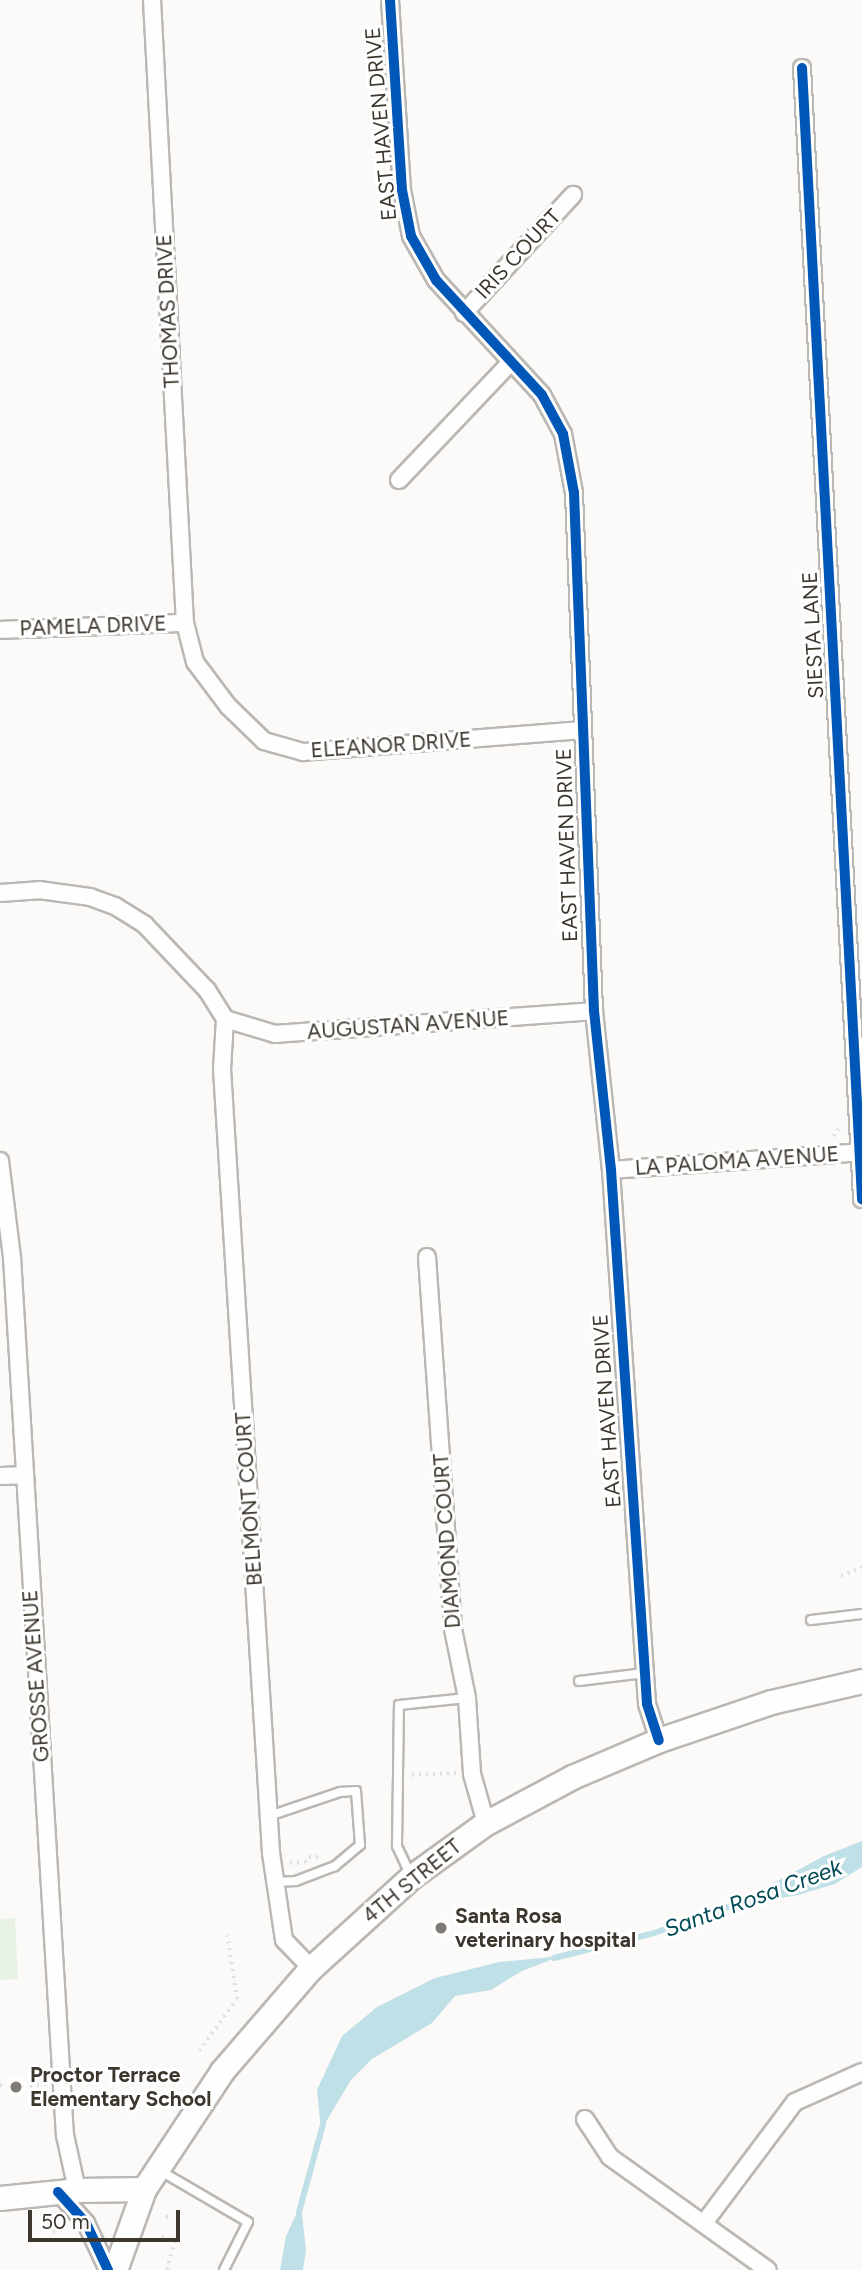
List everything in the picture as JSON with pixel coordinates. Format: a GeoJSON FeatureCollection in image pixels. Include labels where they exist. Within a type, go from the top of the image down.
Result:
{"type":"FeatureCollection","features":[{"type":"Feature","properties":{"kind":"main road","name":"4TH STREET"},"geometry":{"type":"LineString","coordinates":[[115,2270],[144,2189],[222,2071],[311,1968],[411,1877],[486,1823],[572,1777],[659,1740],[771,1702],[862,1681]]}},
{"type":"Feature","properties":{"kind":"main road"},"geometry":{"type":"LineString","coordinates":[[0,2198],[68,2191],[144,2189]]}},
{"type":"Feature","properties":{"kind":"street","name":"THOMAS DRIVE"},"geometry":{"type":"LineString","coordinates":[[152,0],[185,623]]}},
{"type":"Feature","properties":{"kind":"street","name":"EAST HAVEN DRIVE"},"geometry":{"type":"LineString","coordinates":[[390,0],[402,190],[411,236],[436,280],[542,395],[563,434],[574,493],[581,730],[594,1011],[611,1170],[647,1704],[659,1740]]}},
{"type":"Feature","properties":{"kind":"street","name":"SIESTA LANE"},"geometry":{"type":"LineString","coordinates":[[802,68],[862,1199]]}},
{"type":"Feature","properties":{"kind":"street","name":"IRIS COURT"},"geometry":{"type":"LineString","coordinates":[[464,313],[573,195]]}},
{"type":"Feature","properties":{"kind":"street"},"geometry":{"type":"LineString","coordinates":[[399,480],[511,362]]}},
{"type":"Feature","properties":{"kind":"street","name":"PAMELA DRIVE"},"geometry":{"type":"LineString","coordinates":[[0,630],[185,623]]}},
{"type":"Feature","properties":{"kind":"street","name":"ELEANOR DRIVE"},"geometry":{"type":"LineString","coordinates":[[185,623],[195,662],[229,706],[264,741],[303,752],[581,730]]}},
{"type":"Feature","properties":{"kind":"street"},"geometry":{"type":"LineString","coordinates":[[0,892],[39,890],[90,897],[115,906],[145,925],[207,990],[225,1019]]}},
{"type":"Feature","properties":{"kind":"street","name":"AUGUSTAN AVENUE"},"geometry":{"type":"LineString","coordinates":[[225,1019],[275,1034],[594,1011]]}},
{"type":"Feature","properties":{"kind":"street","name":"BELMONT COURT"},"geometry":{"type":"LineString","coordinates":[[225,1019],[222,1069],[269,1816],[284,1940],[311,1968]]}},
{"type":"Feature","properties":{"kind":"street","name":"LA PALOMA AVENUE"},"geometry":{"type":"LineString","coordinates":[[611,1170],[860,1152]]}},
{"type":"Feature","properties":{"kind":"street","name":"GROSSE AVENUE"},"geometry":{"type":"LineString","coordinates":[[0,1161],[12,1257],[68,2191]]}},
{"type":"Feature","properties":{"kind":"street","name":"DIAMOND COURT"},"geometry":{"type":"LineString","coordinates":[[427,1257],[453,1629],[467,1698],[472,1774],[486,1823]]}},
{"type":"Feature","properties":{"kind":"street"},"geometry":{"type":"LineString","coordinates":[[0,1476],[23,1475]]}},
{"type":"Feature","properties":{"kind":"street"},"geometry":{"type":"LineString","coordinates":[[704,2223],[795,2102],[862,2073]]}},
{"type":"Feature","properties":{"kind":"street"},"geometry":{"type":"LineString","coordinates":[[585,2119],[610,2157],[768,2270]]}},
{"type":"Feature","properties":{"kind":"street"},"geometry":{"type":"LineString","coordinates":[[68,2191],[108,2270]]}},
{"type":"Feature","properties":{"kind":"lane"},"geometry":{"type":"LineString","coordinates":[[811,1620],[862,1614]]}},
{"type":"Feature","properties":{"kind":"lane"},"geometry":{"type":"LineString","coordinates":[[579,1681],[645,1672]]}},
{"type":"Feature","properties":{"kind":"lane"},"geometry":{"type":"LineString","coordinates":[[411,1877],[397,1846],[399,1705],[467,1698]]}},
{"type":"Feature","properties":{"kind":"lane"},"geometry":{"type":"LineString","coordinates":[[269,1816],[340,1792],[356,1791],[360,1845],[335,1866],[296,1881],[275,1882]]}},
{"type":"Feature","properties":{"kind":"lane"},"geometry":{"type":"LineString","coordinates":[[156,2169],[248,2222],[224,2270]]}},
{"type":"Feature","properties":{"kind":"path"},"geometry":{"type":"LineString","coordinates":[[833,1136],[838,1129]]}},
{"type":"Feature","properties":{"kind":"path"},"geometry":{"type":"LineString","coordinates":[[841,1576],[862,1567]]}},
{"type":"Feature","properties":{"kind":"path"},"geometry":{"type":"LineString","coordinates":[[396,1775],[456,1773],[457,1787]]}},
{"type":"Feature","properties":{"kind":"path"},"geometry":{"type":"LineString","coordinates":[[199,2051],[237,1999],[227,1936]]}},
{"type":"Feature","properties":{"kind":"path"},"geometry":{"type":"LineString","coordinates":[[0,2085],[9,2088],[62,2082]]}},
{"type":"Feature","properties":{"kind":"path"},"geometry":{"type":"LineString","coordinates":[[41,2212],[53,2232],[75,2227]]}},
{"type":"Feature","properties":{"kind":"path"},"geometry":{"type":"LineString","coordinates":[[162,2237],[175,2241],[167,2270]]}},
{"type":"Feature","properties":{"kind":"shaded area"},"geometry":{"type":"Polygon","coordinates":[[[15,1918],[18,1979],[0,1980],[0,1919],[15,1918]]]}},
{"type":"Feature","properties":{"kind":"water"},"geometry":{"type":"Polygon","coordinates":[[[862,1841],[862,1867],[835,1884],[798,1895],[729,1907],[824,1856],[862,1841]]]}},
{"type":"Feature","properties":{"kind":"water"},"geometry":{"type":"Polygon","coordinates":[[[561,1956],[522,1971],[491,1990],[455,1996],[432,2023],[372,2059],[351,2080],[321,2130],[317,2090],[342,2036],[377,2007],[435,1978],[499,1962],[561,1956]]]}},
{"type":"Feature","properties":{"kind":"water"},"geometry":{"type":"Polygon","coordinates":[[[301,2204],[306,2251],[303,2270],[280,2270],[286,2236],[301,2204]]]}},
{"type":"Feature","properties":{"kind":"waterway","name":"Santa Rosa Creek"},"geometry":{"type":"LineString","coordinates":[[554,1958],[654,1933],[735,1905]]}},
{"type":"Feature","properties":{"kind":"waterway","name":"Santa Rosa Creek"},"geometry":{"type":"LineString","coordinates":[[299,2212],[323,2124]]}},
{"type":"Feature","properties":{"kind":"cycle path"},"geometry":{"type":"LineString","coordinates":[[390,0],[402,190],[411,236],[436,280],[542,395],[563,434],[574,493],[594,1011],[611,1170],[647,1704],[659,1740]]}},
{"type":"Feature","properties":{"kind":"cycle path"},"geometry":{"type":"LineString","coordinates":[[802,68],[862,1199]]}},
{"type":"Feature","properties":{"kind":"cycle path"},"geometry":{"type":"LineString","coordinates":[[58,2192],[86,2223],[108,2270]]}},
{"type":"Feature","properties":{"kind":"place","name":"Santa Rosa veterinary hospital"},"geometry":{"type":"Point","coordinates":[441,1928]}},
{"type":"Feature","properties":{"kind":"place","name":"Proctor Terrace Elementary School"},"geometry":{"type":"Point","coordinates":[16,2087]}}]}
